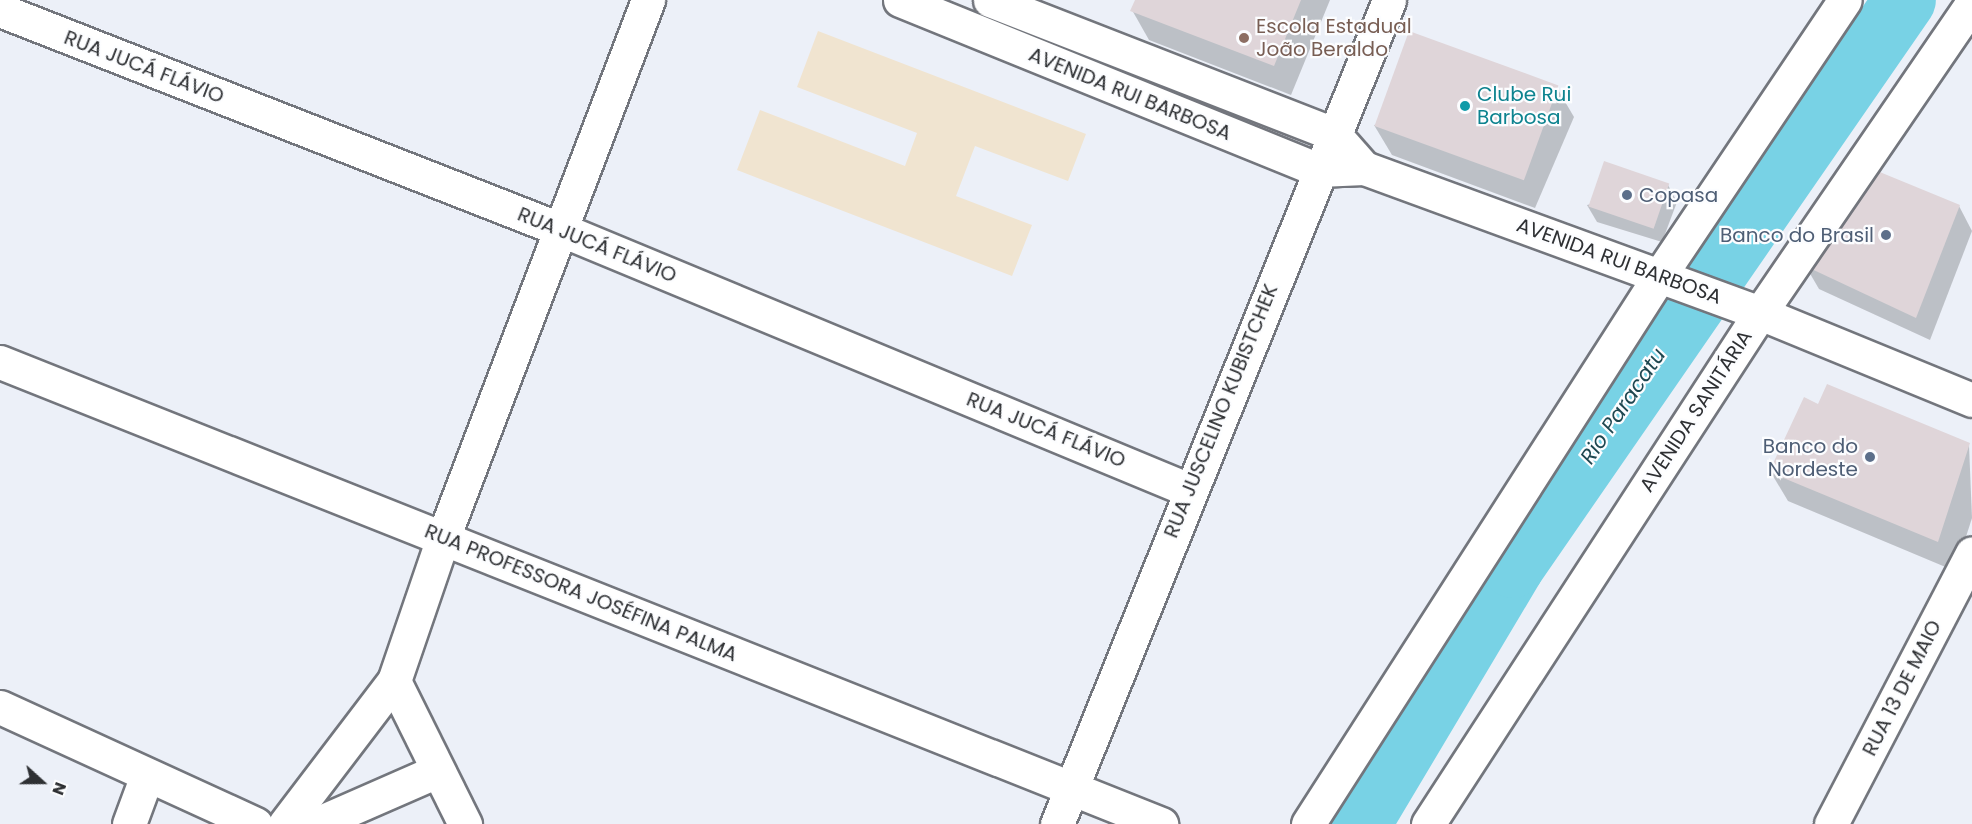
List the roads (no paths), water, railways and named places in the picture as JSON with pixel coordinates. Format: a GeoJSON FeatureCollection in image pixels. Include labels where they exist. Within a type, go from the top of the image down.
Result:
{"type":"FeatureCollection","features":[{"type":"Feature","properties":{"kind":"street"},"geometry":{"type":"LineString","coordinates":[[285,824],[394,681],[443,538],[648,0]]}},
{"type":"Feature","properties":{"kind":"street","name":"AVENIDA RUI BARBOSA"},"geometry":{"type":"LineString","coordinates":[[900,0],[1319,170],[1364,168],[1671,279],[1972,400]]}},
{"type":"Feature","properties":{"kind":"street","name":"AVENIDA RUI BARBOSA"},"geometry":{"type":"LineString","coordinates":[[990,0],[1334,134],[1364,168]]}},
{"type":"Feature","properties":{"kind":"street","name":"RUA JUSCELINO KUBISTCHEK"},"geometry":{"type":"LineString","coordinates":[[1056,824],[1189,490],[1389,0]]}},
{"type":"Feature","properties":{"kind":"street"},"geometry":{"type":"LineString","coordinates":[[1308,824],[1671,279],[1845,0]]}},
{"type":"Feature","properties":{"kind":"street","name":"AVENIDA SANITÁRIA"},"geometry":{"type":"LineString","coordinates":[[1428,824],[1760,313],[1972,3]]}},
{"type":"Feature","properties":{"kind":"street","name":"RUA JUCÁ FLÁVIO"},"geometry":{"type":"LineString","coordinates":[[0,10],[562,230],[1189,490]]}},
{"type":"Feature","properties":{"kind":"street","name":"RUA PROFESSORA JOSÉFINA PALMA"},"geometry":{"type":"LineString","coordinates":[[0,362],[1161,824]]}},
{"type":"Feature","properties":{"kind":"street","name":"RUA 13 DE MAIO"},"geometry":{"type":"LineString","coordinates":[[1831,824],[1972,553]]}},
{"type":"Feature","properties":{"kind":"street"},"geometry":{"type":"LineString","coordinates":[[394,681],[435,772],[465,824]]}},
{"type":"Feature","properties":{"kind":"street"},"geometry":{"type":"LineString","coordinates":[[0,707],[146,778],[255,824]]}},
{"type":"Feature","properties":{"kind":"street"},"geometry":{"type":"LineString","coordinates":[[316,824],[435,772]]}},
{"type":"Feature","properties":{"kind":"street"},"geometry":{"type":"LineString","coordinates":[[129,824],[146,778]]}},
{"type":"Feature","properties":{"kind":"waterway","name":"Rio Paracatu"},"geometry":{"type":"LineString","coordinates":[[1360,824],[1513,567],[1905,0]]}},
{"type":"Feature","properties":{"kind":"place","name":"Escola Estadual João Beraldo"},"geometry":{"type":"Point","coordinates":[1244,38]}},
{"type":"Feature","properties":{"kind":"place","name":"Clube Rui Barbosa"},"geometry":{"type":"Point","coordinates":[1465,106]}},
{"type":"Feature","properties":{"kind":"place","name":"Copasa"},"geometry":{"type":"Point","coordinates":[1627,195]}},
{"type":"Feature","properties":{"kind":"place","name":"Banco do Brasil"},"geometry":{"type":"Point","coordinates":[1886,235]}},
{"type":"Feature","properties":{"kind":"place","name":"Banco do Nordeste"},"geometry":{"type":"Point","coordinates":[1870,457]}}]}
